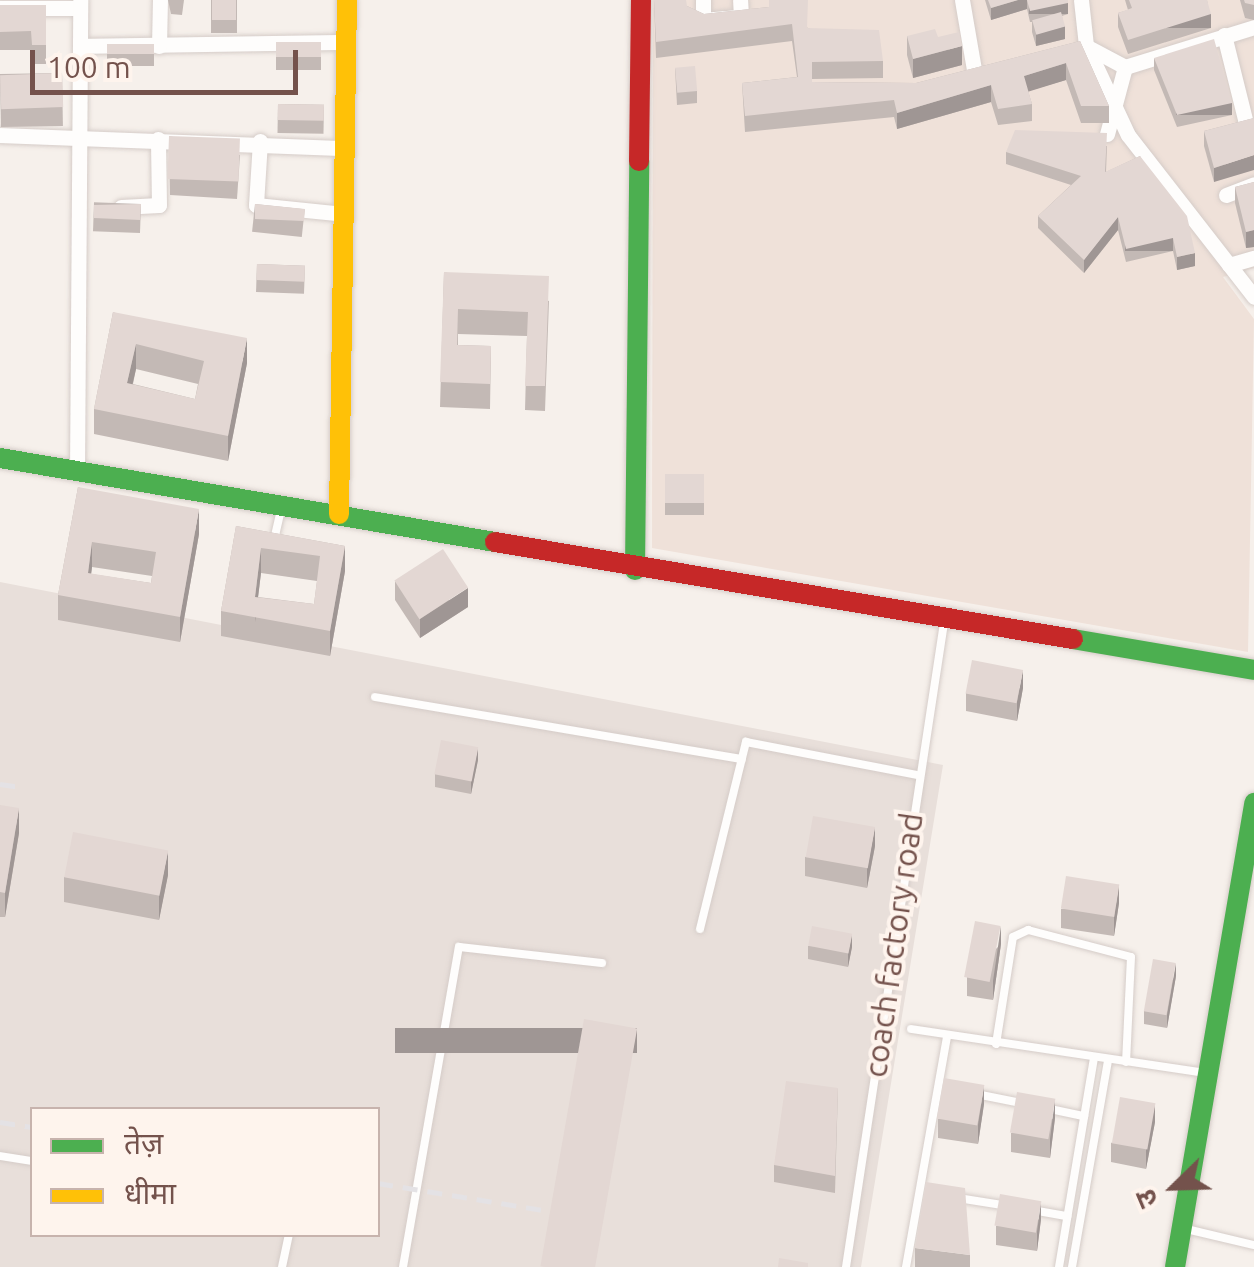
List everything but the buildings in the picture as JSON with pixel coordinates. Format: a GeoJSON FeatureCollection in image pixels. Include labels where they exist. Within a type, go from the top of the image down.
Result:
{"type":"FeatureCollection","features":[{"type":"Feature","properties":{"kind":"street"},"geometry":{"type":"LineString","coordinates":[[159,46],[160,0]]}},
{"type":"Feature","properties":{"kind":"street"},"geometry":{"type":"LineString","coordinates":[[339,514],[347,0]]}},
{"type":"Feature","properties":{"kind":"street"},"geometry":{"type":"LineString","coordinates":[[636,570],[642,0]]}},
{"type":"Feature","properties":{"kind":"street"},"geometry":{"type":"LineString","coordinates":[[703,0],[704,20],[742,17],[740,0]]}},
{"type":"Feature","properties":{"kind":"street"},"geometry":{"type":"LineString","coordinates":[[962,0],[968,77],[994,70]]}},
{"type":"Feature","properties":{"kind":"street"},"geometry":{"type":"LineString","coordinates":[[1082,0],[1086,45],[1128,135],[1254,297]]}},
{"type":"Feature","properties":{"kind":"street"},"geometry":{"type":"LineString","coordinates":[[0,8],[80,4],[82,207],[77,472]]}},
{"type":"Feature","properties":{"kind":"street"},"geometry":{"type":"LineString","coordinates":[[1068,50],[1086,45],[1124,67],[1254,27]]}},
{"type":"Feature","properties":{"kind":"street"},"geometry":{"type":"LineString","coordinates":[[1224,35],[1250,122],[1230,127]]}},
{"type":"Feature","properties":{"kind":"street"},"geometry":{"type":"LineString","coordinates":[[81,46],[346,42]]}},
{"type":"Feature","properties":{"kind":"street"},"geometry":{"type":"LineString","coordinates":[[1107,134],[1124,67]]}},
{"type":"Feature","properties":{"kind":"street"},"geometry":{"type":"LineString","coordinates":[[1088,134],[1128,135]]}},
{"type":"Feature","properties":{"kind":"street"},"geometry":{"type":"LineString","coordinates":[[0,136],[81,142],[260,140],[344,148]]}},
{"type":"Feature","properties":{"kind":"street"},"geometry":{"type":"LineString","coordinates":[[82,207],[158,205],[158,139]]}},
{"type":"Feature","properties":{"kind":"street"},"geometry":{"type":"LineString","coordinates":[[260,140],[256,205],[344,214]]}},
{"type":"Feature","properties":{"kind":"street"},"geometry":{"type":"LineString","coordinates":[[1226,194],[1254,184]]}},
{"type":"Feature","properties":{"kind":"street"},"geometry":{"type":"LineString","coordinates":[[1229,264],[1254,258]]}},
{"type":"Feature","properties":{"kind":"street"},"geometry":{"type":"LineString","coordinates":[[0,458],[77,472],[177,498],[282,503],[636,570],[1254,670]]}},
{"type":"Feature","properties":{"kind":"street"},"geometry":{"type":"LineString","coordinates":[[1175,1267],[1254,803]]}},
{"type":"Feature","properties":{"kind":"lane"},"geometry":{"type":"LineString","coordinates":[[274,540],[282,503]]}},
{"type":"Feature","properties":{"kind":"lane","name":"coach factory road"},"geometry":{"type":"LineString","coordinates":[[846,1267],[944,622]]}},
{"type":"Feature","properties":{"kind":"lane"},"geometry":{"type":"LineString","coordinates":[[375,697],[742,759]]}},
{"type":"Feature","properties":{"kind":"lane"},"geometry":{"type":"LineString","coordinates":[[700,929],[746,742],[918,776]]}},
{"type":"Feature","properties":{"kind":"lane"},"geometry":{"type":"LineString","coordinates":[[996,1044],[1012,937],[1028,930],[1131,956],[1126,1062]]}},
{"type":"Feature","properties":{"kind":"lane"},"geometry":{"type":"LineString","coordinates":[[403,1267],[459,947],[602,963]]}},
{"type":"Feature","properties":{"kind":"lane"},"geometry":{"type":"LineString","coordinates":[[912,1029],[1207,1073]]}},
{"type":"Feature","properties":{"kind":"lane"},"geometry":{"type":"LineString","coordinates":[[906,1267],[948,1037]]}},
{"type":"Feature","properties":{"kind":"lane"},"geometry":{"type":"LineString","coordinates":[[1059,1267],[1094,1058]]}},
{"type":"Feature","properties":{"kind":"lane"},"geometry":{"type":"LineString","coordinates":[[1072,1267],[1108,1060]]}},
{"type":"Feature","properties":{"kind":"lane"},"geometry":{"type":"LineString","coordinates":[[938,1087],[1084,1116]]}},
{"type":"Feature","properties":{"kind":"lane"},"geometry":{"type":"LineString","coordinates":[[0,1156],[30,1161]]}},
{"type":"Feature","properties":{"kind":"lane"},"geometry":{"type":"LineString","coordinates":[[920,1192],[1067,1216]]}},
{"type":"Feature","properties":{"kind":"lane"},"geometry":{"type":"LineString","coordinates":[[1182,1228],[1254,1244]]}},
{"type":"Feature","properties":{"kind":"lane"},"geometry":{"type":"LineString","coordinates":[[282,1267],[288,1237]]}},
{"type":"Feature","properties":{"kind":"shaded area"},"geometry":{"type":"Polygon","coordinates":[[[653,0],[1254,0],[1254,268],[1223,277],[1254,319],[1248,652],[652,548],[653,0]]]}},
{"type":"Feature","properties":{"kind":"shaded area"},"geometry":{"type":"Polygon","coordinates":[[[0,582],[943,765],[861,1267],[0,1267],[0,582]]]}},
{"type":"Feature","properties":{"kind":"railway"},"geometry":{"type":"LineString","coordinates":[[0,784],[21,787]]}},
{"type":"Feature","properties":{"kind":"railway"},"geometry":{"type":"LineString","coordinates":[[0,1122],[30,1127]]}},
{"type":"Feature","properties":{"kind":"railway"},"geometry":{"type":"LineString","coordinates":[[380,1183],[580,1216]]}},
{"type":"Feature","properties":{"kind":"traffic: fast"},"geometry":{"type":"LineString","coordinates":[[635,570],[639,161]]}},
{"type":"Feature","properties":{"kind":"traffic: fast"},"geometry":{"type":"LineString","coordinates":[[0,458],[495,542]]}},
{"type":"Feature","properties":{"kind":"traffic: fast"},"geometry":{"type":"LineString","coordinates":[[1073,639],[1254,670]]}},
{"type":"Feature","properties":{"kind":"traffic: fast"},"geometry":{"type":"LineString","coordinates":[[1175,1267],[1254,803]]}},
{"type":"Feature","properties":{"kind":"traffic: slow"},"geometry":{"type":"LineString","coordinates":[[339,514],[347,0]]}},
{"type":"Feature","properties":{"kind":"traffic: jam"},"geometry":{"type":"LineString","coordinates":[[639,161],[641,0]]}},
{"type":"Feature","properties":{"kind":"traffic: jam"},"geometry":{"type":"LineString","coordinates":[[495,542],[1073,639]]}}]}
